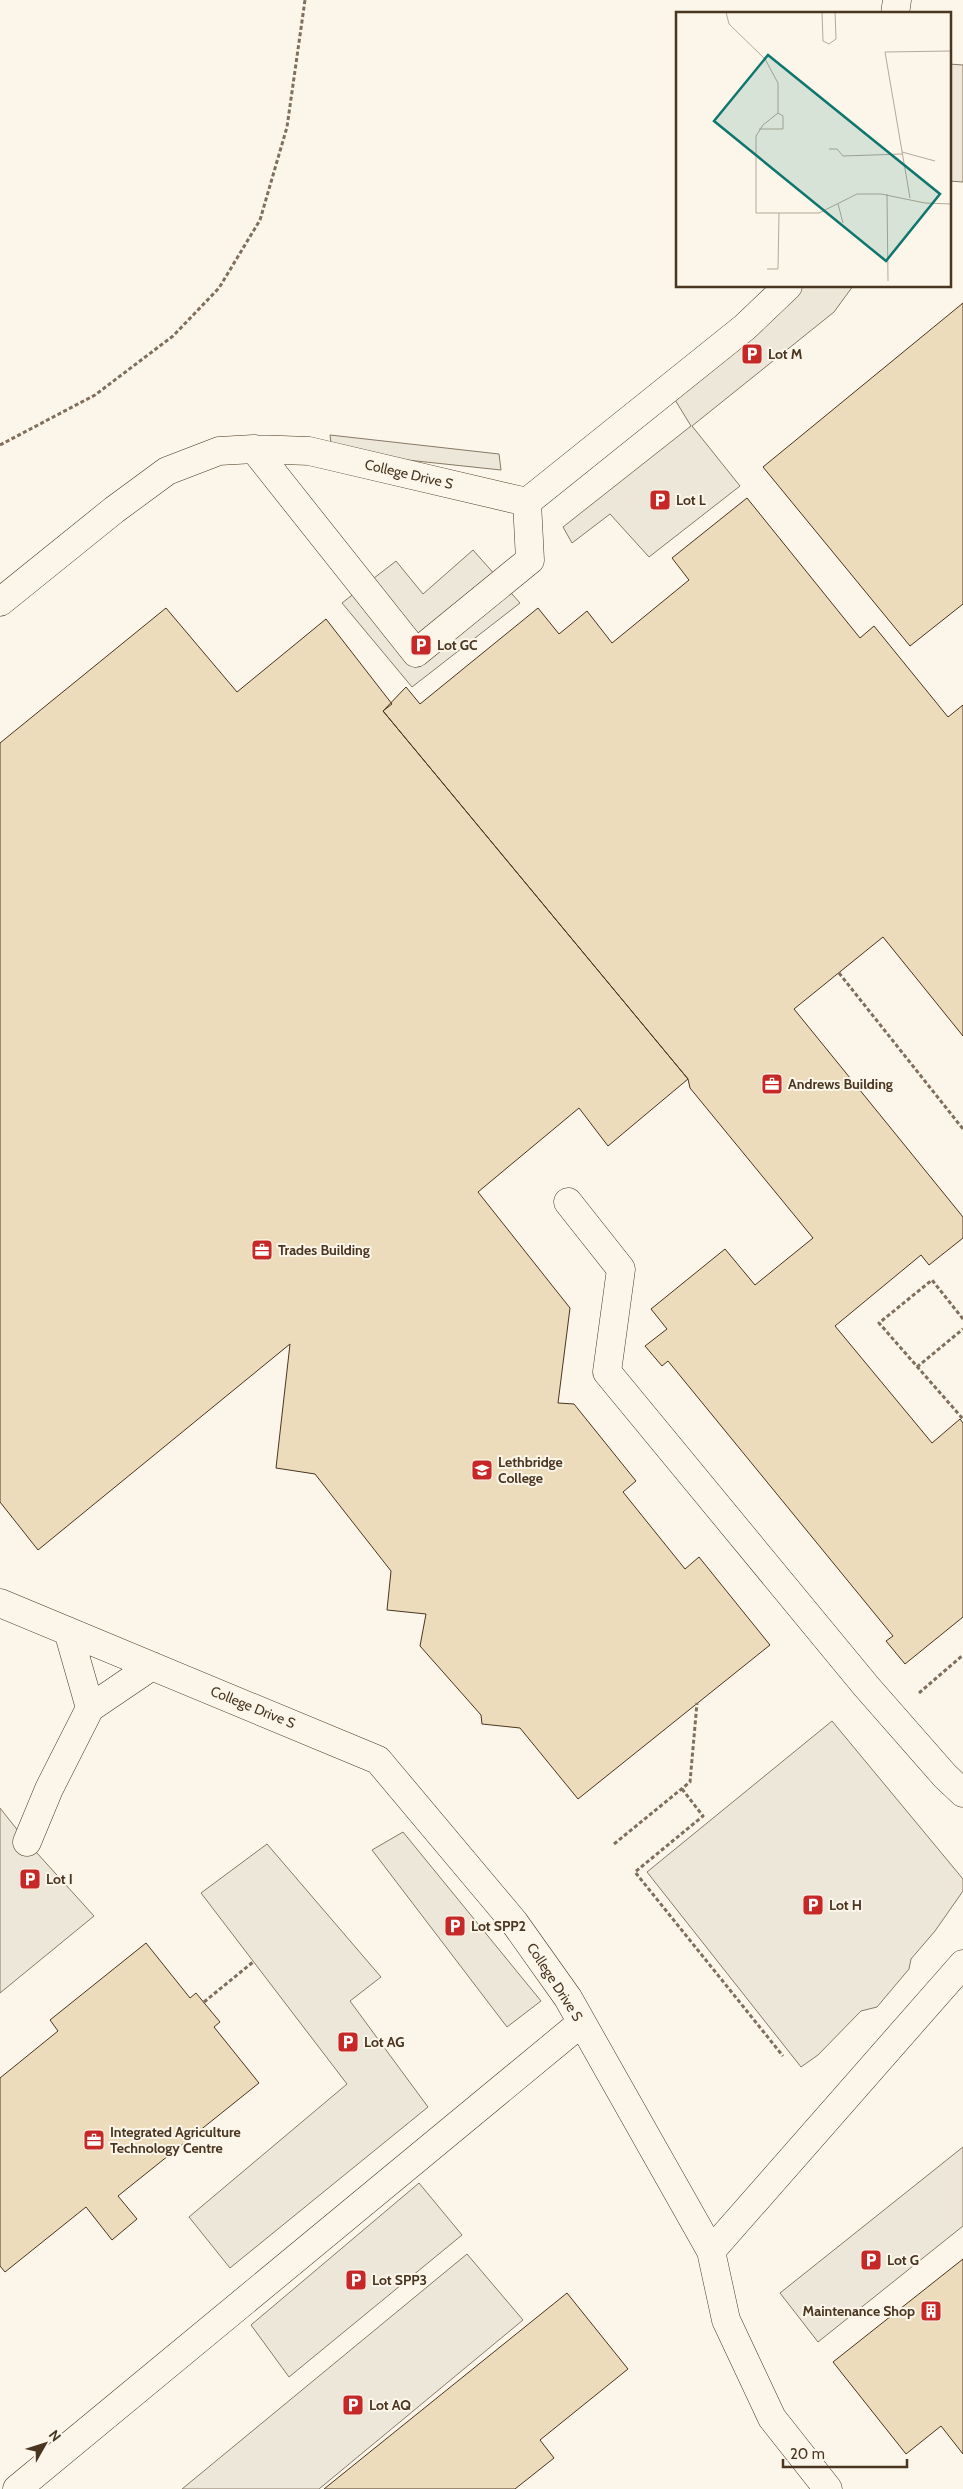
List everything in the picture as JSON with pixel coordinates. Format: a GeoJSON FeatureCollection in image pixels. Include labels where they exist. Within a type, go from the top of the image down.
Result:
{"type":"FeatureCollection","features":[{"type":"Feature","properties":{"kind":"street"},"geometry":{"type":"LineString","coordinates":[[254,449],[416,653],[530,560],[527,502],[746,326],[786,288]]}},
{"type":"Feature","properties":{"kind":"street","name":"College Drive S"},"geometry":{"type":"LineString","coordinates":[[0,602],[167,470],[219,451],[254,449],[309,451],[527,502]]}},
{"type":"Feature","properties":{"kind":"street"},"geometry":{"type":"LineString","coordinates":[[568,1202],[621,1269],[607,1372],[892,1716],[963,1793]]}},
{"type":"Feature","properties":{"kind":"street","name":"College Drive S"},"geometry":{"type":"LineString","coordinates":[[0,1603],[378,1760],[514,1922],[547,1966],[711,2251],[726,2320],[772,2418],[828,2489]]}},
{"type":"Feature","properties":{"kind":"street"},"geometry":{"type":"LineString","coordinates":[[68,1631],[90,1708]]}},
{"type":"Feature","properties":{"kind":"street"},"geometry":{"type":"LineString","coordinates":[[27,1842],[48,1789],[90,1708],[152,1666]]}},
{"type":"Feature","properties":{"kind":"street"},"geometry":{"type":"LineString","coordinates":[[711,2251],[963,1964]]}},
{"type":"Feature","properties":{"kind":"street"},"geometry":{"type":"LineString","coordinates":[[17,2489],[581,2023]]}},
{"type":"Feature","properties":{"kind":"path"},"geometry":{"type":"LineString","coordinates":[[0,444],[10,441],[95,395],[173,336],[219,288],[260,220],[287,126],[305,0]]}},
{"type":"Feature","properties":{"kind":"path"},"geometry":{"type":"LineString","coordinates":[[838,973],[963,1129]]}},
{"type":"Feature","properties":{"kind":"path"},"geometry":{"type":"LineString","coordinates":[[963,1319],[932,1280],[879,1323],[963,1419]]}},
{"type":"Feature","properties":{"kind":"path"},"geometry":{"type":"LineString","coordinates":[[917,1367],[963,1329]]}},
{"type":"Feature","properties":{"kind":"path"},"geometry":{"type":"LineString","coordinates":[[892,1716],[963,1655]]}},
{"type":"Feature","properties":{"kind":"path"},"geometry":{"type":"LineString","coordinates":[[614,1844],[690,1782],[697,1703]]}},
{"type":"Feature","properties":{"kind":"path"},"geometry":{"type":"LineString","coordinates":[[682,1789],[703,1816],[635,1872],[783,2056]]}},
{"type":"Feature","properties":{"kind":"path"},"geometry":{"type":"LineString","coordinates":[[204,2002],[253,1962]]}},
{"type":"Feature","properties":{"kind":"shaded area"},"geometry":{"type":"Polygon","coordinates":[[[950,64],[963,65],[963,182],[950,181],[950,64]]]}},
{"type":"Feature","properties":{"kind":"shaded area"},"geometry":{"type":"Polygon","coordinates":[[[801,288],[852,288],[834,312],[692,426],[740,486],[649,557],[610,514],[572,543],[563,527],[691,426],[672,395],[775,314],[801,288]]]}},
{"type":"Feature","properties":{"kind":"shaded area"},"geometry":{"type":"Polygon","coordinates":[[[330,435],[499,454],[501,470],[332,452],[330,435]]]}},
{"type":"Feature","properties":{"kind":"shaded area","name":"Lot GC"},"geometry":{"type":"Polygon","coordinates":[[[473,550],[520,603],[412,687],[342,603],[396,561],[423,594],[473,550]]]}},
{"type":"Feature","properties":{"kind":"shaded area","name":"Lot H"},"geometry":{"type":"Polygon","coordinates":[[[832,1721],[963,1879],[963,1891],[935,1931],[911,1959],[909,1969],[877,2007],[861,2011],[818,2055],[801,2067],[647,1872],[832,1721]]]}},
{"type":"Feature","properties":{"kind":"shaded area","name":"Lot I"},"geometry":{"type":"Polygon","coordinates":[[[0,1808],[27,1842],[94,1916],[0,1993],[0,1808]]]}},
{"type":"Feature","properties":{"kind":"shaded area","name":"Lot SPP2"},"geometry":{"type":"Polygon","coordinates":[[[403,1832],[541,2001],[507,2027],[372,1850],[403,1832]]]}},
{"type":"Feature","properties":{"kind":"shaded area","name":"Lot AG"},"geometry":{"type":"Polygon","coordinates":[[[267,1844],[381,1977],[350,2001],[428,2107],[230,2268],[189,2217],[347,2084],[201,1893],[267,1844]]]}},
{"type":"Feature","properties":{"kind":"shaded area","name":"Lot G"},"geometry":{"type":"Polygon","coordinates":[[[963,2147],[963,2226],[818,2342],[780,2293],[963,2147]]]}},
{"type":"Feature","properties":{"kind":"shaded area","name":"Lot SPP3"},"geometry":{"type":"Polygon","coordinates":[[[419,2183],[462,2235],[289,2377],[251,2325],[419,2183]]]}},
{"type":"Feature","properties":{"kind":"shaded area","name":"Lot AQ"},"geometry":{"type":"Polygon","coordinates":[[[467,2254],[523,2320],[319,2489],[182,2489],[467,2254]]]}},
{"type":"Feature","properties":{"kind":"building"},"geometry":{"type":"Polygon","coordinates":[[[963,303],[963,604],[910,646],[763,467],[963,303]]]}},
{"type":"Feature","properties":{"kind":"building","name":"Andrews Building"},"geometry":{"type":"Polygon","coordinates":[[[747,498],[860,638],[874,626],[948,717],[963,705],[963,1036],[883,937],[794,1009],[963,1217],[963,1238],[929,1265],[921,1255],[835,1326],[932,1443],[960,1419],[963,1423],[963,1617],[905,1664],[886,1641],[893,1636],[668,1361],[662,1366],[645,1346],[667,1329],[651,1309],[725,1249],[755,1285],[813,1238],[690,1088],[688,1079],[383,711],[406,687],[420,704],[538,608],[559,634],[587,611],[612,643],[689,580],[672,558],[747,498]]]}},
{"type":"Feature","properties":{"kind":"building","name":"Trades Building"},"geometry":{"type":"Polygon","coordinates":[[[166,608],[237,692],[326,619],[392,704],[383,711],[688,1079],[608,1146],[579,1108],[478,1192],[570,1308],[558,1403],[574,1404],[636,1481],[623,1492],[685,1569],[699,1557],[770,1645],[578,1799],[520,1728],[482,1724],[481,1715],[420,1646],[426,1614],[387,1610],[391,1571],[315,1474],[276,1468],[290,1344],[38,1550],[0,1502],[0,743],[166,608]]]}},
{"type":"Feature","properties":{"kind":"building","name":"Integrated Agriculture Technology Centre"},"geometry":{"type":"Polygon","coordinates":[[[146,1943],[190,1998],[196,1993],[220,2022],[214,2027],[259,2083],[118,2196],[137,2219],[112,2240],[86,2207],[5,2272],[0,2266],[0,2078],[58,2031],[50,2020],[146,1943]]]}},
{"type":"Feature","properties":{"kind":"building","name":"Maintenance Shop"},"geometry":{"type":"Polygon","coordinates":[[[963,2259],[963,2454],[941,2426],[906,2454],[833,2362],[963,2259]]]}},
{"type":"Feature","properties":{"kind":"building"},"geometry":{"type":"Polygon","coordinates":[[[567,2293],[628,2369],[540,2440],[554,2458],[515,2489],[324,2489],[567,2293]]]}},
{"type":"Feature","properties":{"kind":"place","name":"Lot M"},"geometry":{"type":"Point","coordinates":[752,354]}},
{"type":"Feature","properties":{"kind":"place","name":"Lot L"},"geometry":{"type":"Point","coordinates":[660,500]}},
{"type":"Feature","properties":{"kind":"place","name":"Lot GC"},"geometry":{"type":"Point","coordinates":[421,645]}},
{"type":"Feature","properties":{"kind":"place","name":"Andrews Building"},"geometry":{"type":"Point","coordinates":[772,1084]}},
{"type":"Feature","properties":{"kind":"place","name":"Trades Building"},"geometry":{"type":"Point","coordinates":[262,1250]}},
{"type":"Feature","properties":{"kind":"place","name":"Lethbridge College"},"geometry":{"type":"Point","coordinates":[482,1470]}},
{"type":"Feature","properties":{"kind":"place","name":"Lot I"},"geometry":{"type":"Point","coordinates":[30,1879]}},
{"type":"Feature","properties":{"kind":"place","name":"Lot H"},"geometry":{"type":"Point","coordinates":[813,1905]}},
{"type":"Feature","properties":{"kind":"place","name":"Lot SPP2"},"geometry":{"type":"Point","coordinates":[455,1926]}},
{"type":"Feature","properties":{"kind":"place","name":"Lot AG"},"geometry":{"type":"Point","coordinates":[348,2042]}},
{"type":"Feature","properties":{"kind":"place","name":"Integrated Agriculture Technology Centre"},"geometry":{"type":"Point","coordinates":[94,2140]}},
{"type":"Feature","properties":{"kind":"place","name":"Lot G"},"geometry":{"type":"Point","coordinates":[871,2260]}},
{"type":"Feature","properties":{"kind":"place","name":"Lot SPP3"},"geometry":{"type":"Point","coordinates":[356,2280]}},
{"type":"Feature","properties":{"kind":"place","name":"Maintenance Shop"},"geometry":{"type":"Point","coordinates":[931,2311]}},
{"type":"Feature","properties":{"kind":"place","name":"Lot AQ"},"geometry":{"type":"Point","coordinates":[353,2405]}}]}
